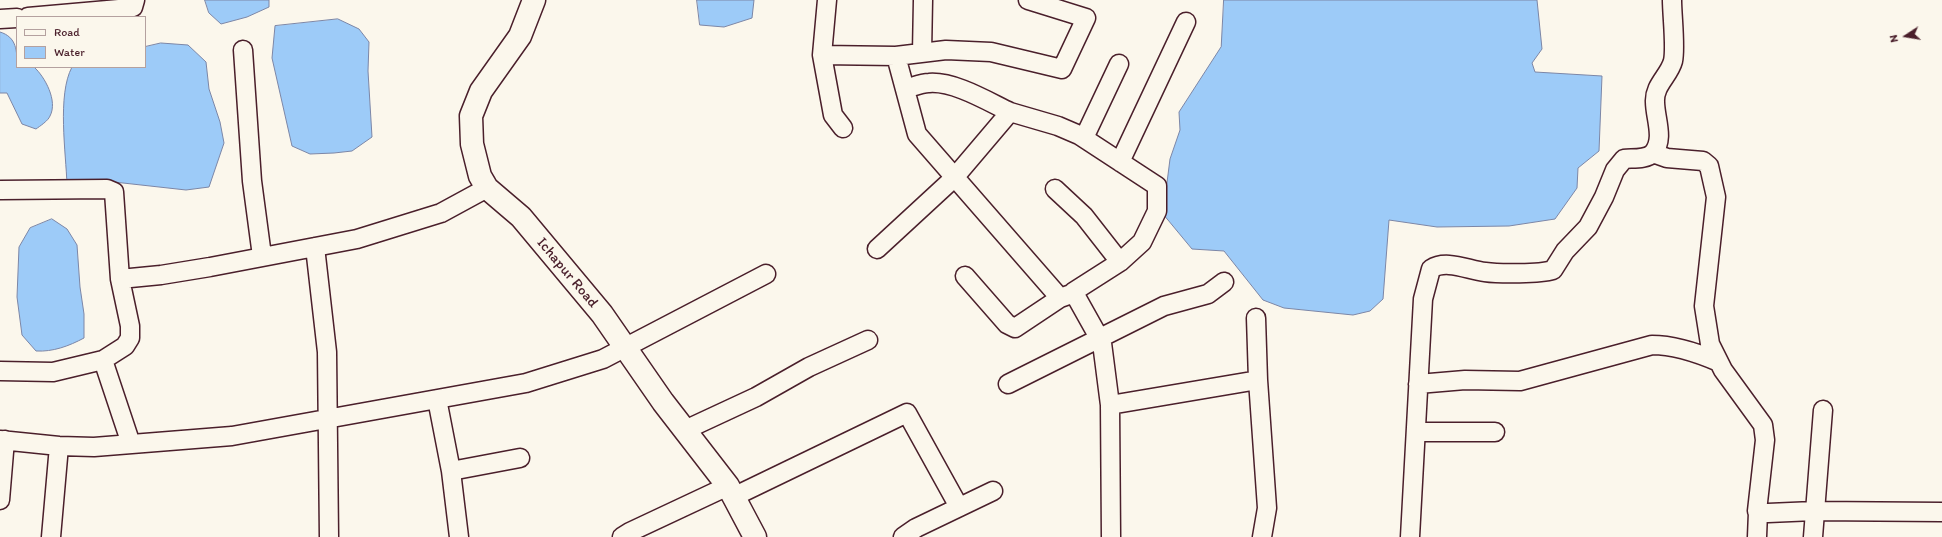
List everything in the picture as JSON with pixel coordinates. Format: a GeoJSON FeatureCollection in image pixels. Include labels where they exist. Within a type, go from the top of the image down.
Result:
{"type":"FeatureCollection","features":[{"type":"Feature","properties":{"kind":"street"},"geometry":{"type":"LineString","coordinates":[[32,16],[68,7],[130,8],[133,7],[135,0]]}},
{"type":"Feature","properties":{"kind":"street","name":"Ichapur Road"},"geometry":{"type":"LineString","coordinates":[[534,0],[520,36],[481,91],[471,116],[472,144],[480,176],[487,188],[521,217],[602,314],[730,491],[756,537]]}},
{"type":"Feature","properties":{"kind":"street"},"geometry":{"type":"LineString","coordinates":[[827,0],[822,56],[833,115],[843,128]]}},
{"type":"Feature","properties":{"kind":"street"},"geometry":{"type":"LineString","coordinates":[[922,0],[922,53]]}},
{"type":"Feature","properties":{"kind":"street"},"geometry":{"type":"LineString","coordinates":[[822,56],[896,56],[946,50],[991,52],[1062,69],[1086,18],[1028,0]]}},
{"type":"Feature","properties":{"kind":"street"},"geometry":{"type":"LineString","coordinates":[[1410,537],[1423,299],[1431,269],[1443,264],[1487,273],[1543,273],[1553,270],[1565,251],[1588,227],[1604,197],[1615,170],[1624,159],[1644,158],[1653,153],[1658,142],[1659,127],[1654,102],[1657,87],[1673,61],[1672,0]]}},
{"type":"Feature","properties":{"kind":"street"},"geometry":{"type":"LineString","coordinates":[[0,19],[16,18]]}},
{"type":"Feature","properties":{"kind":"street"},"geometry":{"type":"LineString","coordinates":[[1120,162],[1186,22]]}},
{"type":"Feature","properties":{"kind":"street"},"geometry":{"type":"LineString","coordinates":[[242,50],[252,181],[262,256]]}},
{"type":"Feature","properties":{"kind":"street"},"geometry":{"type":"LineString","coordinates":[[896,56],[917,134],[954,178],[1067,295],[1100,337],[1110,405],[1111,537]]}},
{"type":"Feature","properties":{"kind":"street"},"geometry":{"type":"LineString","coordinates":[[1084,138],[1119,64]]}},
{"type":"Feature","properties":{"kind":"street"},"geometry":{"type":"LineString","coordinates":[[905,89],[929,83],[962,89],[1010,112],[1058,126],[1084,138],[1157,186],[1157,211],[1142,242],[1120,262],[1016,328],[1007,324],[965,276]]}},
{"type":"Feature","properties":{"kind":"street"},"geometry":{"type":"LineString","coordinates":[[877,249],[954,178],[1010,112]]}},
{"type":"Feature","properties":{"kind":"street"},"geometry":{"type":"LineString","coordinates":[[1653,153],[1667,158],[1702,161],[1709,166],[1716,197],[1704,306],[1710,344],[1719,362],[1763,425],[1765,440],[1757,510],[1757,537]]}},
{"type":"Feature","properties":{"kind":"street"},"geometry":{"type":"LineString","coordinates":[[0,190],[65,188],[112,190],[115,199],[120,279],[130,326],[130,338],[125,346],[103,360],[53,372],[0,371]]}},
{"type":"Feature","properties":{"kind":"street"},"geometry":{"type":"LineString","coordinates":[[120,279],[168,274],[357,240],[441,213],[487,188]]}},
{"type":"Feature","properties":{"kind":"street"},"geometry":{"type":"LineString","coordinates":[[1056,189],[1084,216],[1120,262]]}},
{"type":"Feature","properties":{"kind":"street"},"geometry":{"type":"LineString","coordinates":[[315,247],[327,352],[328,537]]}},
{"type":"Feature","properties":{"kind":"street"},"geometry":{"type":"LineString","coordinates":[[0,500],[3,440],[59,446],[94,447],[232,436],[526,384],[603,360],[625,347],[766,274]]}},
{"type":"Feature","properties":{"kind":"street"},"geometry":{"type":"LineString","coordinates":[[1008,384],[1164,306],[1208,294],[1224,282]]}},
{"type":"Feature","properties":{"kind":"street"},"geometry":{"type":"LineString","coordinates":[[1256,318],[1258,380],[1267,508],[1262,537]]}},
{"type":"Feature","properties":{"kind":"street"},"geometry":{"type":"LineString","coordinates":[[685,430],[756,397],[809,367],[868,340]]}},
{"type":"Feature","properties":{"kind":"street"},"geometry":{"type":"LineString","coordinates":[[1418,384],[1465,380],[1520,381],[1652,345],[1663,345],[1696,353],[1719,362]]}},
{"type":"Feature","properties":{"kind":"street"},"geometry":{"type":"LineString","coordinates":[[103,360],[131,444]]}},
{"type":"Feature","properties":{"kind":"street"},"geometry":{"type":"LineString","coordinates":[[1110,405],[1258,380]]}},
{"type":"Feature","properties":{"kind":"street"},"geometry":{"type":"LineString","coordinates":[[437,400],[451,470],[459,537]]}},
{"type":"Feature","properties":{"kind":"street"},"geometry":{"type":"LineString","coordinates":[[1812,537],[1823,410]]}},
{"type":"Feature","properties":{"kind":"street"},"geometry":{"type":"LineString","coordinates":[[622,537],[630,532],[730,491],[907,413],[959,507]]}},
{"type":"Feature","properties":{"kind":"street"},"geometry":{"type":"LineString","coordinates":[[1416,432],[1494,432]]}},
{"type":"Feature","properties":{"kind":"street"},"geometry":{"type":"LineString","coordinates":[[51,537],[59,446]]}},
{"type":"Feature","properties":{"kind":"street"},"geometry":{"type":"LineString","coordinates":[[451,470],[520,458]]}},
{"type":"Feature","properties":{"kind":"street"},"geometry":{"type":"LineString","coordinates":[[903,537],[916,528],[993,491]]}},
{"type":"Feature","properties":{"kind":"street"},"geometry":{"type":"LineString","coordinates":[[1758,512],[1942,512]]}},
{"type":"Feature","properties":{"kind":"water"},"geometry":{"type":"Polygon","coordinates":[[[205,0],[269,0],[269,7],[247,17],[221,24],[209,13],[205,0]]]}},
{"type":"Feature","properties":{"kind":"water"},"geometry":{"type":"Polygon","coordinates":[[[697,0],[754,0],[752,18],[724,27],[700,25],[697,0]]]}},
{"type":"Feature","properties":{"kind":"water"},"geometry":{"type":"Polygon","coordinates":[[[1224,0],[1537,0],[1542,49],[1532,63],[1535,72],[1602,76],[1599,151],[1578,168],[1577,188],[1555,219],[1509,226],[1437,227],[1389,220],[1383,299],[1370,311],[1353,315],[1284,308],[1263,300],[1224,251],[1192,249],[1163,214],[1170,159],[1180,130],[1179,112],[1221,47],[1224,0]]]}},
{"type":"Feature","properties":{"kind":"water"},"geometry":{"type":"Polygon","coordinates":[[[338,19],[359,29],[369,42],[368,71],[372,137],[352,151],[310,154],[292,146],[272,58],[275,26],[338,19]]]}},
{"type":"Feature","properties":{"kind":"water"},"geometry":{"type":"Polygon","coordinates":[[[0,32],[10,37],[15,45],[16,68],[35,68],[46,83],[52,103],[52,110],[48,120],[36,129],[22,124],[7,93],[0,93],[0,32]]]}},
{"type":"Feature","properties":{"kind":"water"},"geometry":{"type":"Polygon","coordinates":[[[161,43],[188,45],[206,62],[209,89],[220,122],[224,143],[209,187],[186,190],[96,180],[89,188],[67,185],[64,141],[64,108],[67,79],[72,68],[146,68],[146,47],[161,43]]]}},
{"type":"Feature","properties":{"kind":"water"},"geometry":{"type":"Polygon","coordinates":[[[52,219],[67,229],[77,245],[80,287],[84,314],[84,338],[61,348],[49,351],[36,351],[22,335],[17,297],[19,247],[30,228],[52,219]]]}}]}
